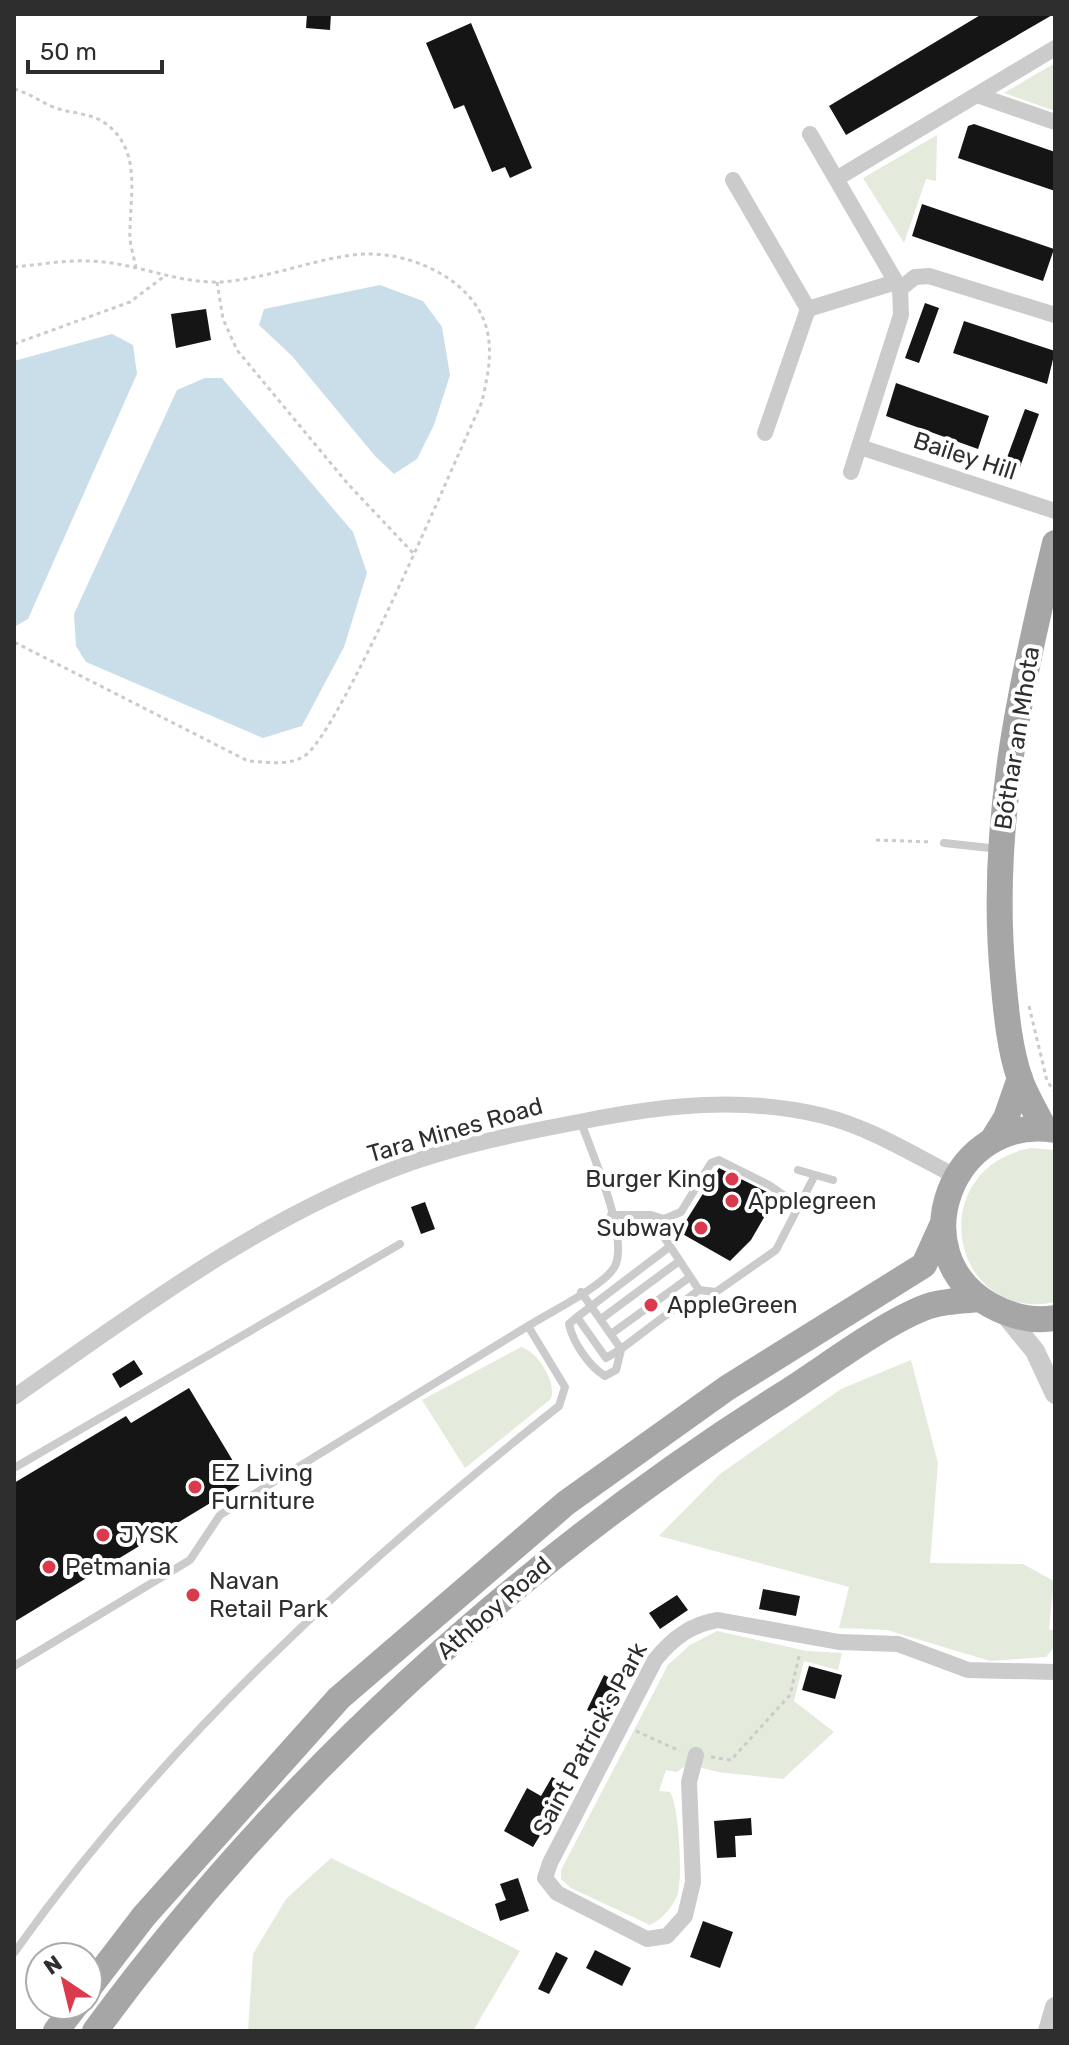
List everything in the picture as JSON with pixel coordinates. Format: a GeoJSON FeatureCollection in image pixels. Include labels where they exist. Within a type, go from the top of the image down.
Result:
{"type":"FeatureCollection","features":[{"type":"Feature","properties":{"kind":"main road","name":"Bóthar an Mhota"},"geometry":{"type":"LineString","coordinates":[[1050,1129],[1020,1078],[1016,998],[1000,942],[1000,849],[1007,770],[1018,705],[1055,543]]}},
{"type":"Feature","properties":{"kind":"main road"},"geometry":{"type":"LineString","coordinates":[[993,1139],[1006,1118],[1020,1078]]}},
{"type":"Feature","properties":{"kind":"main road"},"geometry":{"type":"LineString","coordinates":[[1050,1129],[1017,1130],[993,1139],[973,1154],[955,1176],[945,1201],[943,1223],[946,1250],[960,1278],[979,1299],[1004,1313],[1026,1318],[1055,1318]]}},
{"type":"Feature","properties":{"kind":"main road","name":"Athboy Road"},"geometry":{"type":"LineString","coordinates":[[104,1968],[233,1812],[351,1688],[566,1503],[727,1388],[924,1265],[943,1223]]}},
{"type":"Feature","properties":{"kind":"main road","name":"Athboy Road"},"geometry":{"type":"LineString","coordinates":[[95,2031],[157,1947],[309,1779],[456,1638],[546,1562],[632,1496],[747,1417],[894,1324],[926,1307],[979,1299]]}},
{"type":"Feature","properties":{"kind":"street"},"geometry":{"type":"LineString","coordinates":[[836,179],[1055,48]]}},
{"type":"Feature","properties":{"kind":"street"},"geometry":{"type":"LineString","coordinates":[[977,95],[1055,122]]}},
{"type":"Feature","properties":{"kind":"street"},"geometry":{"type":"LineString","coordinates":[[810,134],[898,286],[901,315],[851,472]]}},
{"type":"Feature","properties":{"kind":"street"},"geometry":{"type":"LineString","coordinates":[[733,180],[808,309],[765,433]]}},
{"type":"Feature","properties":{"kind":"street"},"geometry":{"type":"LineString","coordinates":[[808,309],[898,286],[915,277],[929,276],[1055,315]]}},
{"type":"Feature","properties":{"kind":"street","name":"Bailey Hill"},"geometry":{"type":"LineString","coordinates":[[860,447],[1055,511]]}},
{"type":"Feature","properties":{"kind":"street","name":"Tara Mines Road"},"geometry":{"type":"LineString","coordinates":[[14,1397],[197,1273],[344,1190],[429,1157],[581,1121],[717,1103],[796,1109],[857,1126],[955,1176]]}},
{"type":"Feature","properties":{"kind":"street"},"geometry":{"type":"LineString","coordinates":[[1004,1313],[1035,1351],[1055,1394]]}},
{"type":"Feature","properties":{"kind":"street","name":"Saint Patrick's Park"},"geometry":{"type":"LineString","coordinates":[[696,1755],[689,1782],[693,1882],[685,1916],[667,1936],[647,1939],[557,1893],[545,1878],[655,1660],[668,1644],[700,1623],[718,1620],[805,1638],[898,1644],[968,1670],[1055,1672]]}},
{"type":"Feature","properties":{"kind":"street"},"geometry":{"type":"LineString","coordinates":[[1048,2031],[1055,2007]]}},
{"type":"Feature","properties":{"kind":"lane"},"geometry":{"type":"LineString","coordinates":[[944,843],[1000,849]]}},
{"type":"Feature","properties":{"kind":"lane"},"geometry":{"type":"LineString","coordinates":[[14,1666],[190,1560],[220,1515],[605,1278],[615,1266],[619,1243],[581,1121]]}},
{"type":"Feature","properties":{"kind":"lane"},"geometry":{"type":"LineString","coordinates":[[611,1215],[651,1215],[664,1219],[681,1212],[711,1163],[719,1160],[769,1185],[801,1207]]}},
{"type":"Feature","properties":{"kind":"lane"},"geometry":{"type":"LineString","coordinates":[[798,1170],[833,1180]]}},
{"type":"Feature","properties":{"kind":"lane"},"geometry":{"type":"LineString","coordinates":[[577,1317],[606,1358],[699,1290],[716,1292],[776,1250],[815,1175]]}},
{"type":"Feature","properties":{"kind":"lane"},"geometry":{"type":"LineString","coordinates":[[664,1219],[660,1231],[668,1248],[699,1290]]}},
{"type":"Feature","properties":{"kind":"lane"},"geometry":{"type":"LineString","coordinates":[[14,1468],[400,1244]]}},
{"type":"Feature","properties":{"kind":"lane"},"geometry":{"type":"LineString","coordinates":[[581,1292],[591,1307],[601,1319],[621,1349],[616,1370],[605,1376],[571,1334],[569,1324],[577,1317],[591,1307],[668,1248]]}},
{"type":"Feature","properties":{"kind":"lane"},"geometry":{"type":"LineString","coordinates":[[601,1319],[678,1262]]}},
{"type":"Feature","properties":{"kind":"lane"},"geometry":{"type":"LineString","coordinates":[[611,1334],[690,1277]]}},
{"type":"Feature","properties":{"kind":"lane"},"geometry":{"type":"LineString","coordinates":[[14,1953],[118,1821],[257,1671],[415,1522],[559,1406],[565,1387],[528,1326]]}},
{"type":"Feature","properties":{"kind":"path"},"geometry":{"type":"LineString","coordinates":[[14,89],[55,108],[87,114],[107,124],[121,143],[133,169],[134,196],[129,234],[136,269]]}},
{"type":"Feature","properties":{"kind":"path"},"geometry":{"type":"LineString","coordinates":[[14,267],[88,261],[217,282],[366,254],[408,258],[437,271],[467,294],[487,329],[490,366],[482,402],[413,553],[324,735],[303,757],[277,764],[248,761],[14,642]]}},
{"type":"Feature","properties":{"kind":"path"},"geometry":{"type":"LineString","coordinates":[[14,344],[130,302],[166,275]]}},
{"type":"Feature","properties":{"kind":"path"},"geometry":{"type":"LineString","coordinates":[[217,282],[223,319],[237,350],[348,484],[413,553]]}},
{"type":"Feature","properties":{"kind":"path"},"geometry":{"type":"LineString","coordinates":[[876,840],[944,843]]}},
{"type":"Feature","properties":{"kind":"path"},"geometry":{"type":"LineString","coordinates":[[1016,998],[1047,1081],[1055,1092]]}},
{"type":"Feature","properties":{"kind":"path"},"geometry":{"type":"LineString","coordinates":[[622,1725],[696,1755],[731,1760],[790,1695],[805,1638]]}},
{"type":"Feature","properties":{"kind":"shaded area"},"geometry":{"type":"Polygon","coordinates":[[[1055,63],[1055,111],[1004,93],[1055,63]]]}},
{"type":"Feature","properties":{"kind":"shaded area"},"geometry":{"type":"Polygon","coordinates":[[[937,135],[936,181],[926,179],[904,243],[863,178],[937,135]]]}},
{"type":"Feature","properties":{"kind":"shaded area"},"geometry":{"type":"Polygon","coordinates":[[[1030,1148],[1055,1150],[1055,1302],[1020,1303],[992,1290],[973,1269],[963,1242],[962,1213],[973,1185],[995,1162],[1030,1148]]]}},
{"type":"Feature","properties":{"kind":"shaded area"},"geometry":{"type":"Polygon","coordinates":[[[521,1347],[534,1355],[545,1368],[551,1384],[551,1399],[465,1468],[422,1400],[521,1347]]]}},
{"type":"Feature","properties":{"kind":"shaded area"},"geometry":{"type":"Polygon","coordinates":[[[911,1360],[938,1463],[930,1563],[1023,1564],[1054,1581],[1049,1629],[1055,1631],[1055,1646],[1046,1657],[990,1661],[887,1630],[839,1628],[849,1587],[659,1536],[720,1474],[841,1389],[911,1360]]]}},
{"type":"Feature","properties":{"kind":"shaded area"},"geometry":{"type":"Polygon","coordinates":[[[717,1631],[807,1651],[842,1653],[838,1670],[804,1661],[794,1701],[834,1732],[783,1779],[718,1772],[688,1764],[677,1772],[666,1770],[659,1791],[670,1792],[673,1800],[678,1828],[680,1878],[671,1906],[650,1925],[571,1888],[561,1879],[561,1870],[668,1665],[690,1645],[717,1631]]]}},
{"type":"Feature","properties":{"kind":"shaded area"},"geometry":{"type":"Polygon","coordinates":[[[331,1858],[520,1951],[473,2031],[248,2031],[253,1954],[286,1899],[331,1858]]]}},
{"type":"Feature","properties":{"kind":"water"},"geometry":{"type":"Polygon","coordinates":[[[380,285],[423,301],[442,327],[450,375],[434,425],[417,459],[394,474],[375,456],[292,356],[259,325],[264,309],[380,285]]]}},
{"type":"Feature","properties":{"kind":"water"},"geometry":{"type":"Polygon","coordinates":[[[112,334],[133,345],[137,374],[28,619],[14,627],[14,361],[112,334]]]}},
{"type":"Feature","properties":{"kind":"water"},"geometry":{"type":"Polygon","coordinates":[[[205,378],[222,378],[353,532],[367,573],[344,647],[302,726],[263,738],[86,662],[76,646],[74,614],[177,390],[205,378]]]}},
{"type":"Feature","properties":{"kind":"building"},"geometry":{"type":"Polygon","coordinates":[[[307,14],[331,14],[330,30],[306,28],[307,14]]]}},
{"type":"Feature","properties":{"kind":"building"},"geometry":{"type":"Polygon","coordinates":[[[982,14],[1054,14],[846,135],[829,106],[982,14]]]}},
{"type":"Feature","properties":{"kind":"building"},"geometry":{"type":"Polygon","coordinates":[[[471,23],[532,168],[510,178],[505,167],[492,172],[464,105],[454,109],[426,43],[471,23]]]}},
{"type":"Feature","properties":{"kind":"building"},"geometry":{"type":"Polygon","coordinates":[[[974,124],[1055,152],[1055,191],[958,158],[968,126],[974,124]]]}},
{"type":"Feature","properties":{"kind":"building"},"geometry":{"type":"Polygon","coordinates":[[[922,204],[1054,249],[1043,281],[912,236],[922,204]]]}},
{"type":"Feature","properties":{"kind":"building"},"geometry":{"type":"Polygon","coordinates":[[[925,303],[939,308],[919,363],[905,358],[925,303]]]}},
{"type":"Feature","properties":{"kind":"building"},"geometry":{"type":"Polygon","coordinates":[[[206,309],[211,340],[176,348],[171,314],[206,309]]]}},
{"type":"Feature","properties":{"kind":"building"},"geometry":{"type":"Polygon","coordinates":[[[964,321],[1055,351],[1047,384],[953,353],[964,321]]]}},
{"type":"Feature","properties":{"kind":"building"},"geometry":{"type":"Polygon","coordinates":[[[896,383],[989,416],[978,449],[886,416],[896,383]]]}},
{"type":"Feature","properties":{"kind":"building"},"geometry":{"type":"Polygon","coordinates":[[[1025,409],[1039,414],[1020,467],[1005,463],[1025,409]]]}},
{"type":"Feature","properties":{"kind":"building","name":"Applegreen"},"geometry":{"type":"Polygon","coordinates":[[[719,1168],[769,1193],[766,1214],[751,1240],[730,1261],[679,1232],[719,1168]]]}},
{"type":"Feature","properties":{"kind":"building"},"geometry":{"type":"Polygon","coordinates":[[[425,1202],[435,1229],[421,1234],[411,1207],[425,1202]]]}},
{"type":"Feature","properties":{"kind":"building"},"geometry":{"type":"Polygon","coordinates":[[[134,1360],[143,1374],[120,1388],[112,1374],[134,1360]]]}},
{"type":"Feature","properties":{"kind":"building"},"geometry":{"type":"Polygon","coordinates":[[[189,1388],[239,1471],[233,1475],[240,1485],[14,1622],[14,1483],[126,1416],[131,1423],[189,1388]]]}},
{"type":"Feature","properties":{"kind":"building"},"geometry":{"type":"Polygon","coordinates":[[[763,1589],[800,1596],[796,1616],[759,1609],[763,1589]]]}},
{"type":"Feature","properties":{"kind":"building"},"geometry":{"type":"Polygon","coordinates":[[[677,1595],[688,1610],[660,1629],[649,1613],[677,1595]]]}},
{"type":"Feature","properties":{"kind":"building"},"geometry":{"type":"Polygon","coordinates":[[[809,1666],[842,1675],[835,1699],[802,1690],[809,1666]]]}},
{"type":"Feature","properties":{"kind":"building"},"geometry":{"type":"Polygon","coordinates":[[[604,1675],[622,1684],[606,1719],[587,1710],[604,1675]]]}},
{"type":"Feature","properties":{"kind":"building"},"geometry":{"type":"Polygon","coordinates":[[[552,1777],[570,1786],[533,1847],[504,1831],[527,1788],[541,1796],[552,1777]]]}},
{"type":"Feature","properties":{"kind":"building"},"geometry":{"type":"Polygon","coordinates":[[[751,1818],[752,1835],[735,1836],[736,1857],[717,1858],[714,1821],[751,1818]]]}},
{"type":"Feature","properties":{"kind":"building"},"geometry":{"type":"Polygon","coordinates":[[[518,1878],[529,1911],[500,1921],[495,1904],[506,1900],[500,1884],[518,1878]]]}},
{"type":"Feature","properties":{"kind":"building"},"geometry":{"type":"Polygon","coordinates":[[[703,1921],[733,1932],[720,1968],[690,1957],[703,1921]]]}},
{"type":"Feature","properties":{"kind":"building"},"geometry":{"type":"Polygon","coordinates":[[[595,1950],[631,1968],[622,1986],[586,1968],[595,1950]]]}},
{"type":"Feature","properties":{"kind":"building"},"geometry":{"type":"Polygon","coordinates":[[[556,1952],[568,1958],[549,1994],[538,1989],[556,1952]]]}},
{"type":"Feature","properties":{"kind":"place","name":"Burger King"},"geometry":{"type":"Point","coordinates":[732,1179]}},
{"type":"Feature","properties":{"kind":"place","name":"Applegreen"},"geometry":{"type":"Point","coordinates":[732,1201]}},
{"type":"Feature","properties":{"kind":"place","name":"Subway"},"geometry":{"type":"Point","coordinates":[701,1228]}},
{"type":"Feature","properties":{"kind":"place","name":"AppleGreen"},"geometry":{"type":"Point","coordinates":[651,1305]}},
{"type":"Feature","properties":{"kind":"place","name":"EZ Living Furniture"},"geometry":{"type":"Point","coordinates":[195,1487]}},
{"type":"Feature","properties":{"kind":"place","name":"JYSK"},"geometry":{"type":"Point","coordinates":[103,1535]}},
{"type":"Feature","properties":{"kind":"place","name":"Petmania"},"geometry":{"type":"Point","coordinates":[49,1567]}},
{"type":"Feature","properties":{"kind":"place","name":"Navan Retail Park"},"geometry":{"type":"Point","coordinates":[193,1595]}}]}
